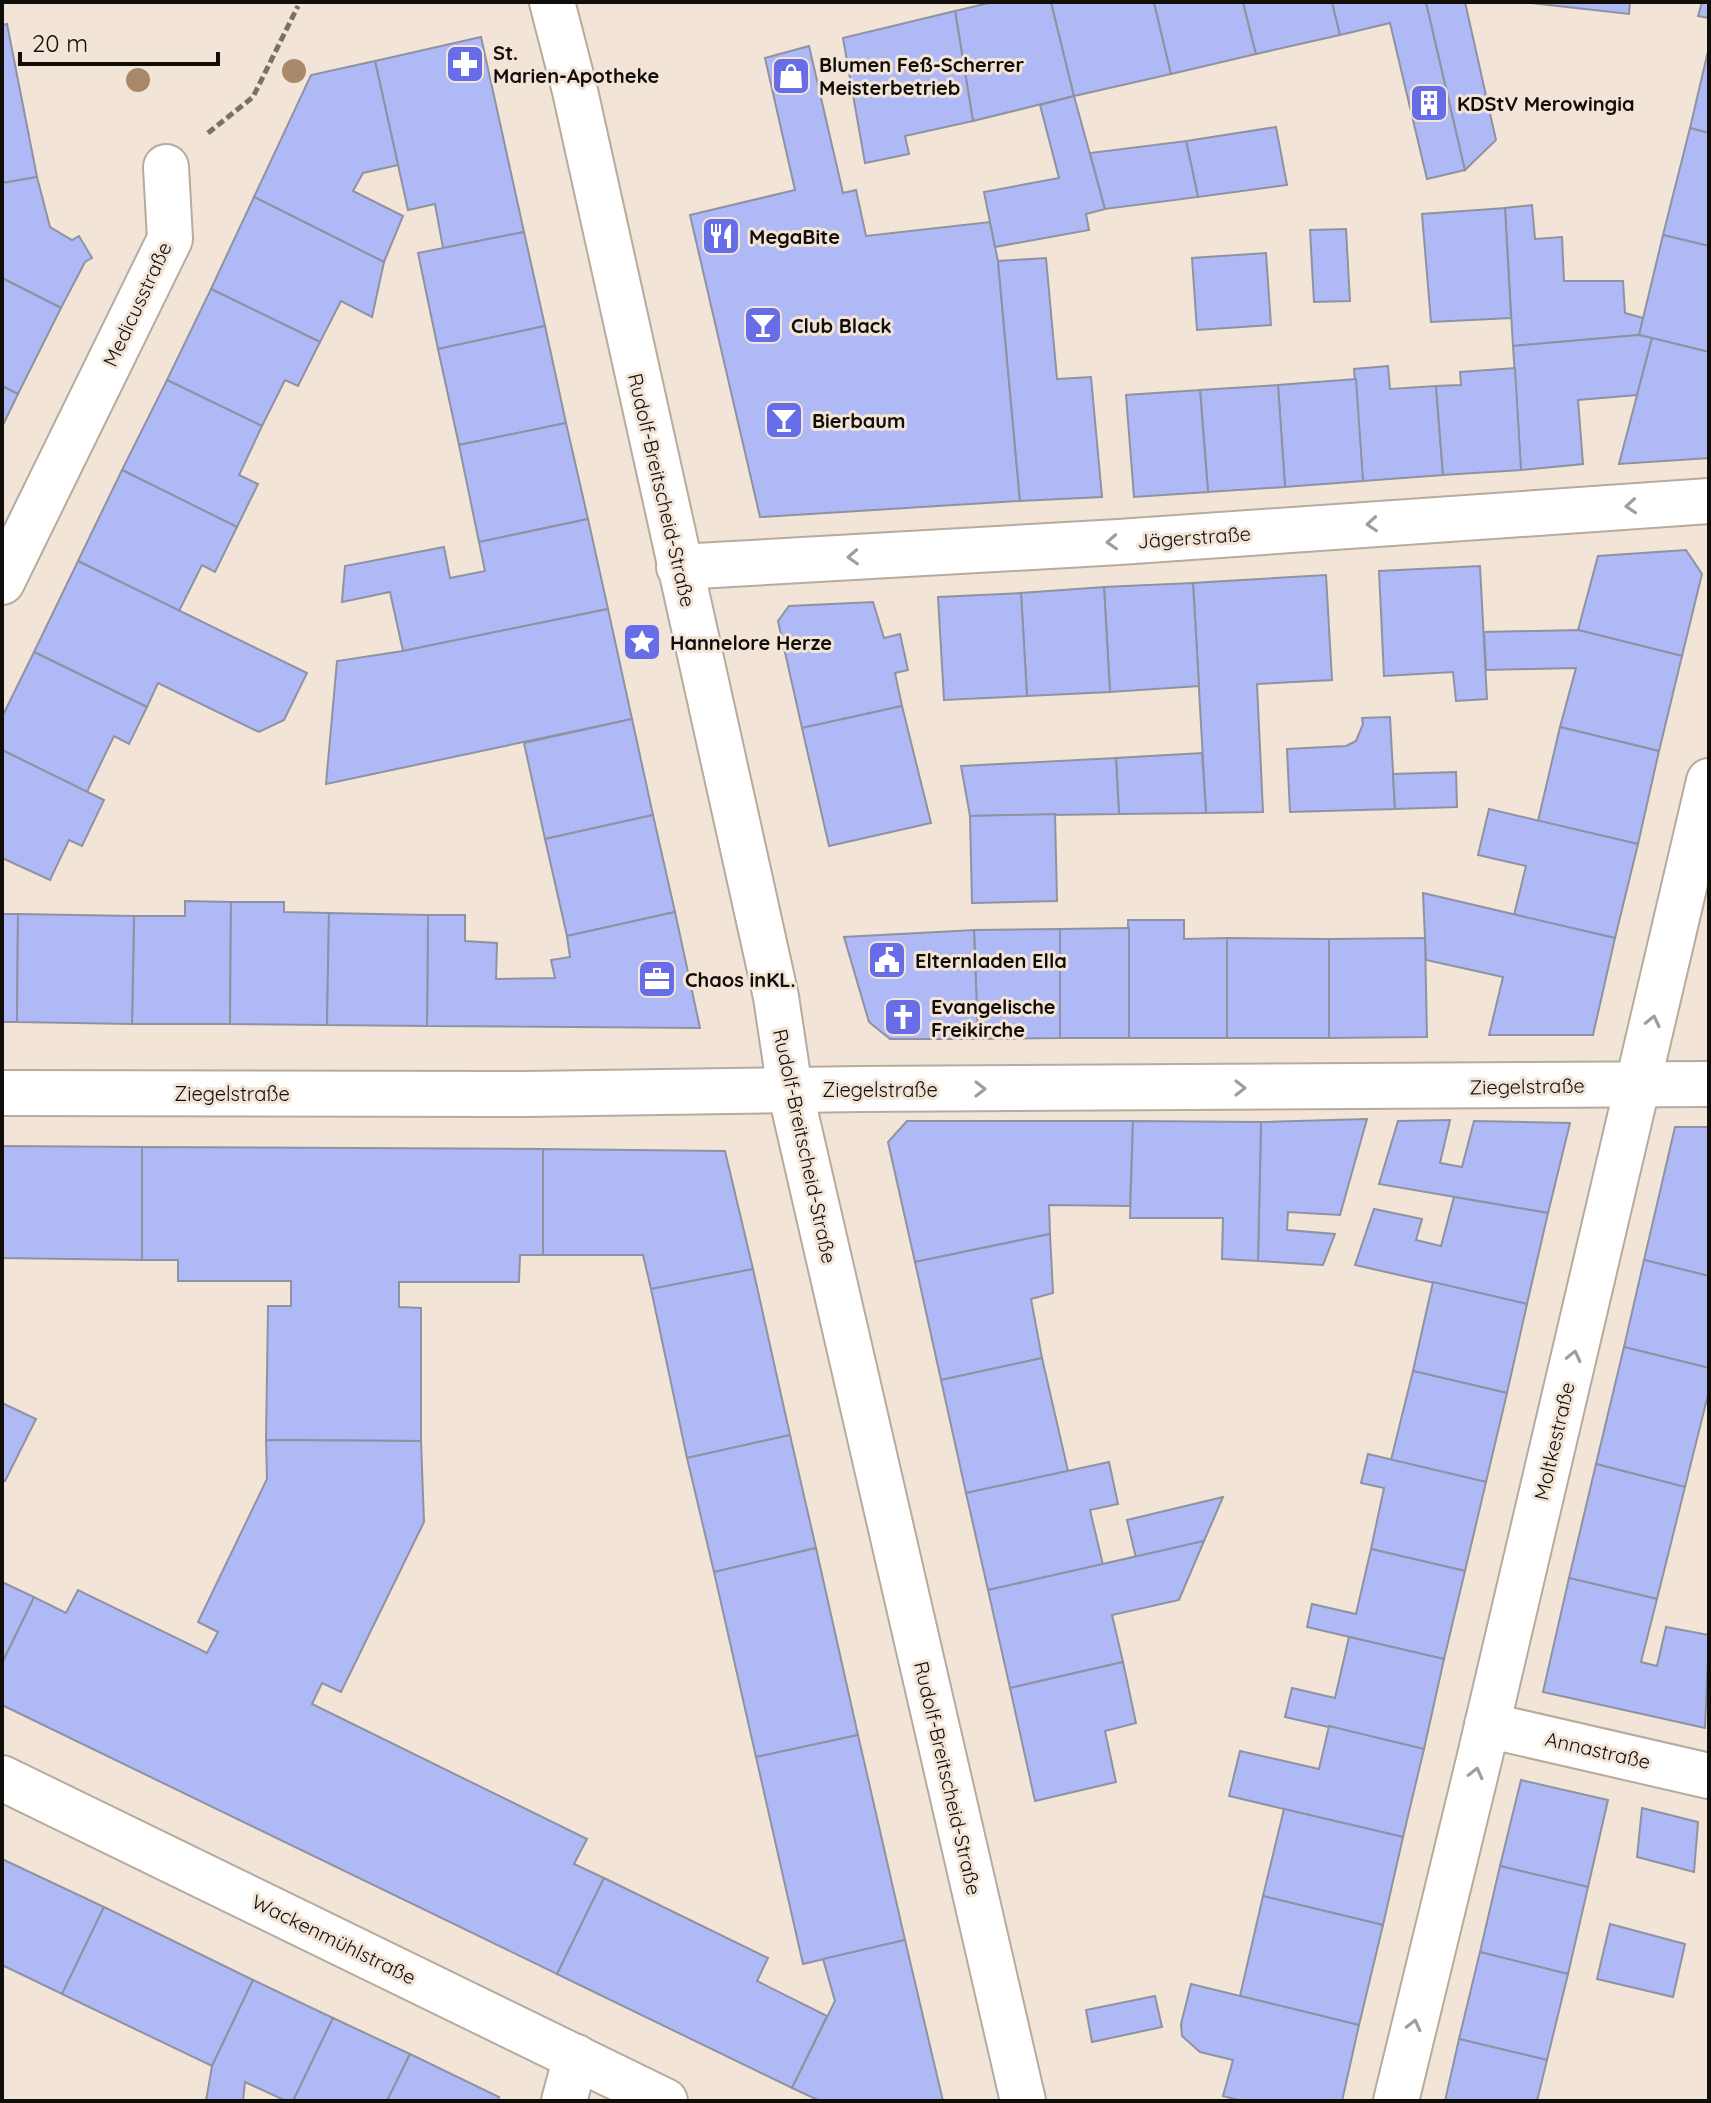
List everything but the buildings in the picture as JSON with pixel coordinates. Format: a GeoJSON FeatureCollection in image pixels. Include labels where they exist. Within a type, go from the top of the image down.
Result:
{"type":"FeatureCollection","features":[{"type":"Feature","properties":{"kind":"street","name":"Rudolf-Breitscheid-Straße"},"geometry":{"type":"LineString","coordinates":[[552,2],[575,91],[776,997],[790,1090],[1023,2101]]}},
{"type":"Feature","properties":{"kind":"street","name":"Medicusstraße"},"geometry":{"type":"LineString","coordinates":[[2,582],[170,239],[166,167]]}},
{"type":"Feature","properties":{"kind":"street","name":"Jägerstraße"},"geometry":{"type":"LineString","coordinates":[[679,567],[1119,542],[1709,501]]}},
{"type":"Feature","properties":{"kind":"street","name":"Moltkestraße"},"geometry":{"type":"LineString","coordinates":[[1396,2101],[1709,781]]}},
{"type":"Feature","properties":{"kind":"street","name":"Ziegelstraße"},"geometry":{"type":"LineString","coordinates":[[2,1093],[526,1094],[1709,1084]]}},
{"type":"Feature","properties":{"kind":"street","name":"Annastraße"},"geometry":{"type":"LineString","coordinates":[[1487,1725],[1709,1776]]}},
{"type":"Feature","properties":{"kind":"street","name":"Wackenmühlstraße"},"geometry":{"type":"LineString","coordinates":[[2,1778],[665,2101]]}},
{"type":"Feature","properties":{"kind":"street"},"geometry":{"type":"LineString","coordinates":[[564,2101],[576,2057]]}},
{"type":"Feature","properties":{"kind":"path"},"geometry":{"type":"LineString","coordinates":[[166,167],[253,97],[298,6]]}},
{"type":"Feature","properties":{"kind":"place","name":"St. Marien-Apotheke"},"geometry":{"type":"Point","coordinates":[465,64]}},
{"type":"Feature","properties":{"kind":"place","name":"Blumen Feß-Scherrer Meisterbetrieb"},"geometry":{"type":"Point","coordinates":[791,76]}},
{"type":"Feature","properties":{"kind":"place","name":"KDStV Merowingia"},"geometry":{"type":"Point","coordinates":[1429,103]}},
{"type":"Feature","properties":{"kind":"place","name":"MegaBite"},"geometry":{"type":"Point","coordinates":[721,236]}},
{"type":"Feature","properties":{"kind":"place","name":"Club Black"},"geometry":{"type":"Point","coordinates":[763,325]}},
{"type":"Feature","properties":{"kind":"place","name":"Bierbaum"},"geometry":{"type":"Point","coordinates":[784,420]}},
{"type":"Feature","properties":{"kind":"place","name":"Hannelore Herze"},"geometry":{"type":"Point","coordinates":[642,642]}},
{"type":"Feature","properties":{"kind":"place","name":"Elternladen Ella"},"geometry":{"type":"Point","coordinates":[887,960]}},
{"type":"Feature","properties":{"kind":"place","name":"Chaos inKL."},"geometry":{"type":"Point","coordinates":[657,979]}},
{"type":"Feature","properties":{"kind":"place","name":"Evangelische Freikirche"},"geometry":{"type":"Point","coordinates":[903,1017]}}]}
